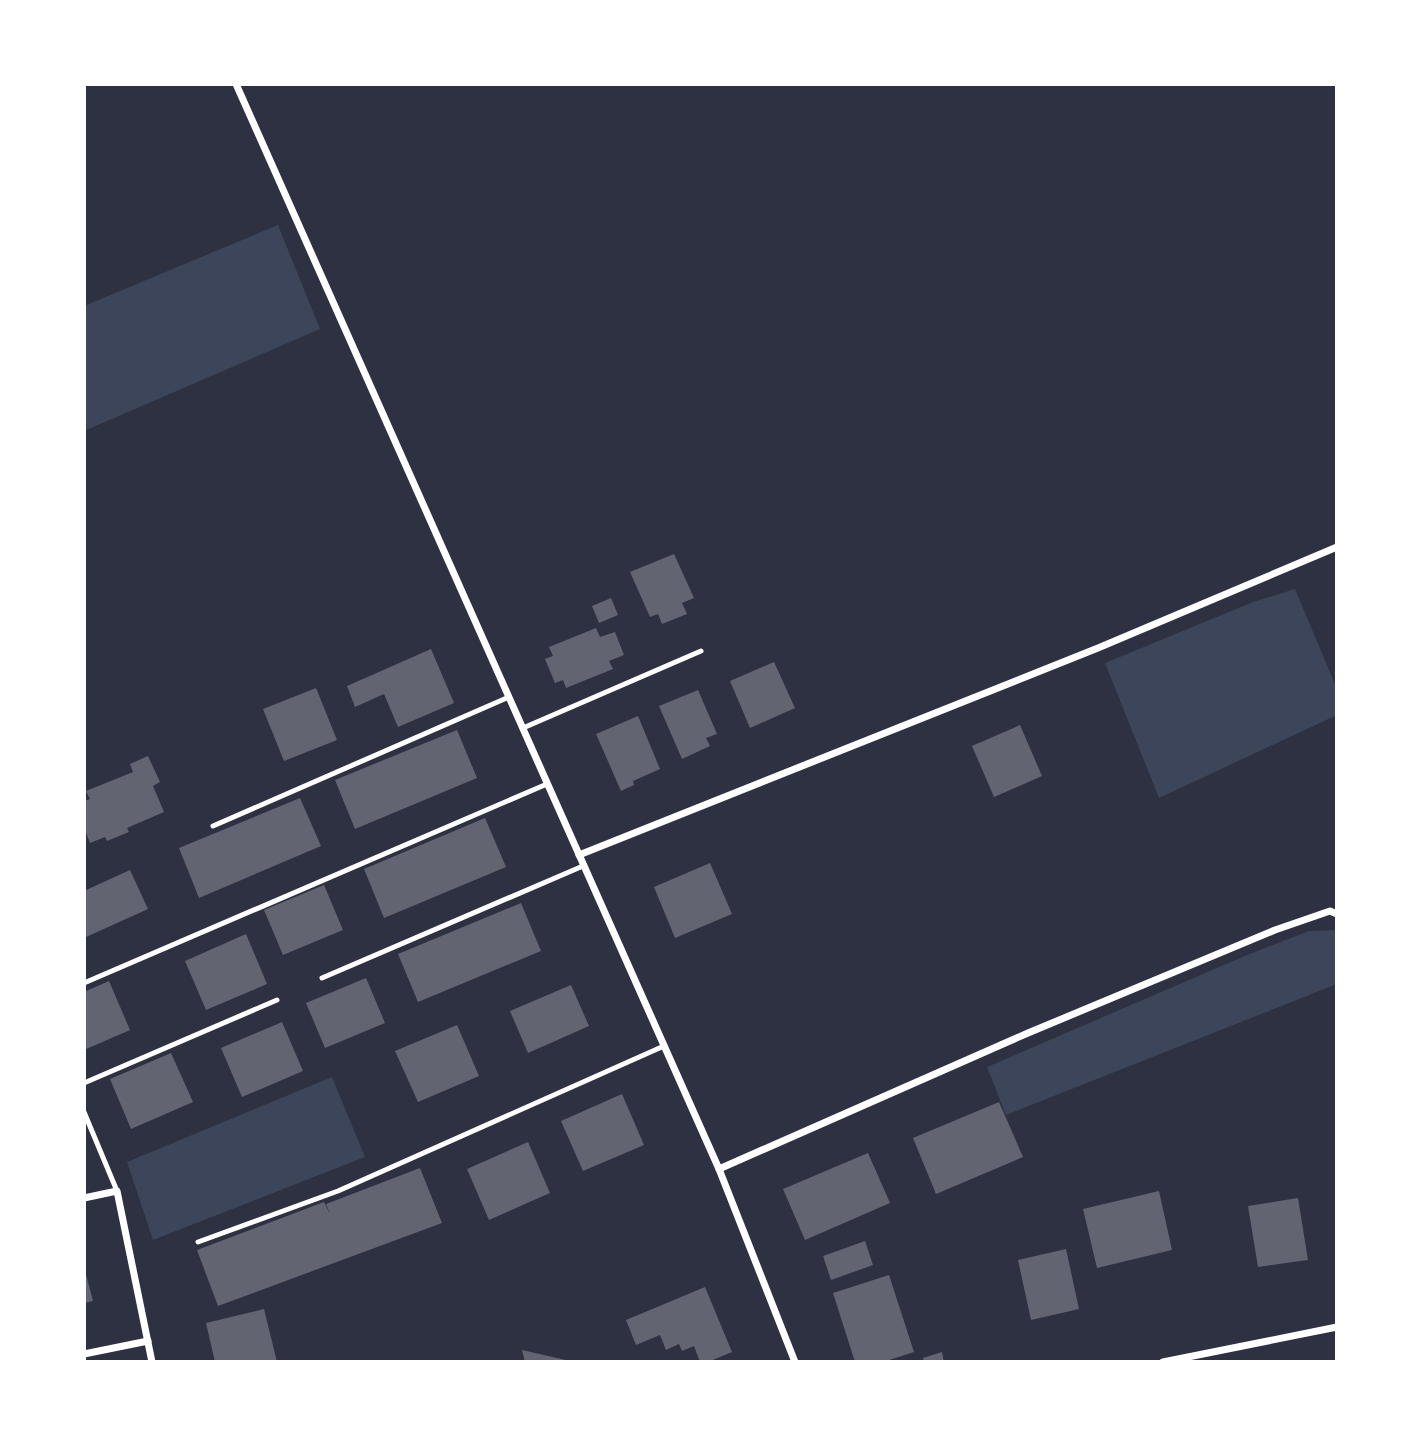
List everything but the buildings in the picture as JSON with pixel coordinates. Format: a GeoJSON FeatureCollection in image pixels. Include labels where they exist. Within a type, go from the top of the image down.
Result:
{"type":"FeatureCollection","features":[{"type":"Feature","properties":{"kind":"street"},"geometry":{"type":"LineString","coordinates":[[236,84],[719,1170],[795,1362]]}},
{"type":"Feature","properties":{"kind":"street"},"geometry":{"type":"LineString","coordinates":[[579,855],[1098,648],[1337,547]]}},
{"type":"Feature","properties":{"kind":"street"},"geometry":{"type":"LineString","coordinates":[[719,1170],[1028,1033],[1262,935],[1330,911],[1337,914]]}},
{"type":"Feature","properties":{"kind":"street"},"geometry":{"type":"LineString","coordinates":[[84,1198],[117,1191],[152,1362]]}},
{"type":"Feature","properties":{"kind":"street"},"geometry":{"type":"LineString","coordinates":[[1163,1362],[1337,1327]]}},
{"type":"Feature","properties":{"kind":"street"},"geometry":{"type":"LineString","coordinates":[[84,1354],[148,1341]]}},
{"type":"Feature","properties":{"kind":"lane"},"geometry":{"type":"LineString","coordinates":[[523,728],[701,651]]}},
{"type":"Feature","properties":{"kind":"lane"},"geometry":{"type":"LineString","coordinates":[[213,826],[509,697]]}},
{"type":"Feature","properties":{"kind":"lane"},"geometry":{"type":"LineString","coordinates":[[84,983],[547,784]]}},
{"type":"Feature","properties":{"kind":"lane"},"geometry":{"type":"LineString","coordinates":[[322,978],[583,866]]}},
{"type":"Feature","properties":{"kind":"lane"},"geometry":{"type":"LineString","coordinates":[[84,1083],[277,1000]]}},
{"type":"Feature","properties":{"kind":"lane"},"geometry":{"type":"LineString","coordinates":[[198,1242],[338,1191],[664,1046]]}},
{"type":"Feature","properties":{"kind":"lane"},"geometry":{"type":"LineString","coordinates":[[84,1112],[117,1191]]}},
{"type":"Feature","properties":{"kind":"shaded area"},"geometry":{"type":"Polygon","coordinates":[[[278,225],[320,329],[84,431],[84,306],[278,225]]]}},
{"type":"Feature","properties":{"kind":"shaded area"},"geometry":{"type":"Polygon","coordinates":[[[1295,589],[1337,689],[1337,715],[1159,798],[1105,663],[1253,602],[1295,589]]]}},
{"type":"Feature","properties":{"kind":"shaded area"},"geometry":{"type":"Polygon","coordinates":[[[1337,930],[1337,984],[1006,1115],[987,1067],[1247,955],[1309,931],[1337,930]]]}},
{"type":"Feature","properties":{"kind":"shaded area"},"geometry":{"type":"Polygon","coordinates":[[[332,1077],[365,1157],[153,1240],[127,1162],[332,1077]]]}}]}
